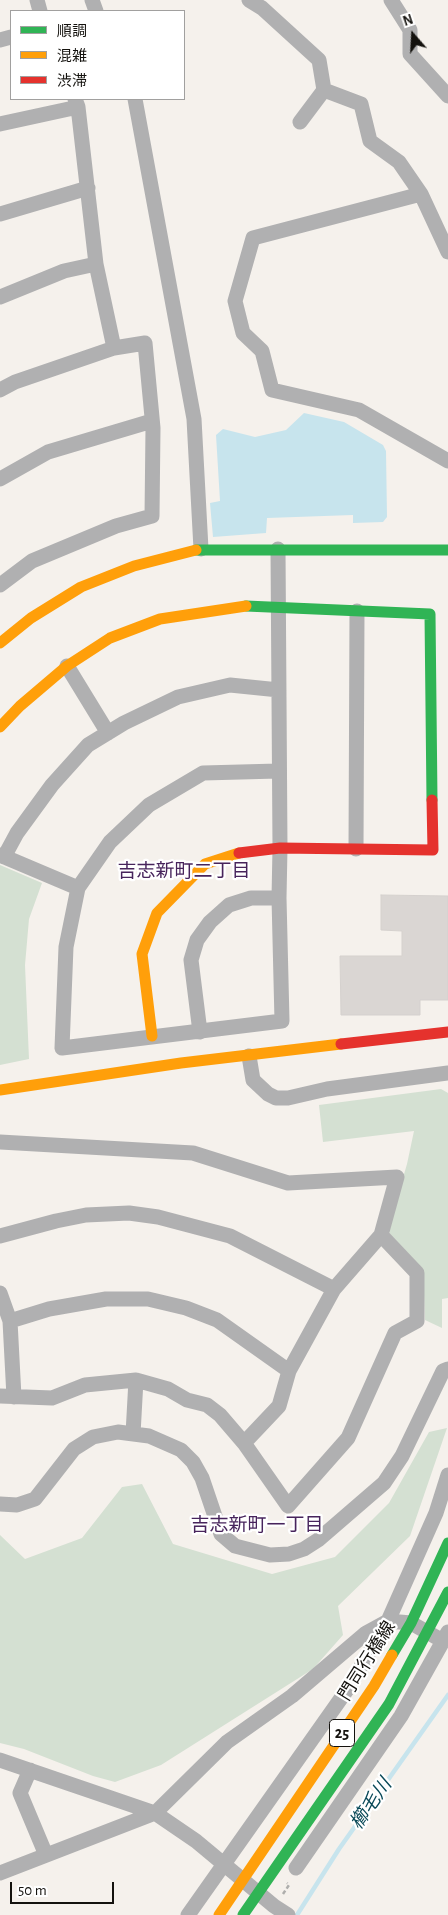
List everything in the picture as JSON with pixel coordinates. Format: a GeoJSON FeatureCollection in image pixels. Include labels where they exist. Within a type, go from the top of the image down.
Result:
{"type":"FeatureCollection","features":[{"type":"Feature","properties":{"kind":"street"},"geometry":{"type":"LineString","coordinates":[[249,0],[262,8],[319,60],[324,90],[300,122]]}},
{"type":"Feature","properties":{"kind":"street"},"geometry":{"type":"LineString","coordinates":[[391,0],[410,30],[410,54],[448,96]]}},
{"type":"Feature","properties":{"kind":"street"},"geometry":{"type":"LineString","coordinates":[[324,90],[362,104],[370,141],[400,162],[422,194],[448,252]]}},
{"type":"Feature","properties":{"kind":"street"},"geometry":{"type":"LineString","coordinates":[[136,100],[194,419],[201,549]]}},
{"type":"Feature","properties":{"kind":"street"},"geometry":{"type":"LineString","coordinates":[[0,124],[77,103],[96,264],[114,348]]}},
{"type":"Feature","properties":{"kind":"street"},"geometry":{"type":"LineString","coordinates":[[0,214],[88,188]]}},
{"type":"Feature","properties":{"kind":"street"},"geometry":{"type":"LineString","coordinates":[[422,194],[254,238],[235,301],[242,333],[262,351],[272,390],[359,410],[448,461]]}},
{"type":"Feature","properties":{"kind":"street"},"geometry":{"type":"LineString","coordinates":[[0,297],[64,271],[96,264]]}},
{"type":"Feature","properties":{"kind":"street"},"geometry":{"type":"LineString","coordinates":[[0,390],[15,382],[114,348],[145,343],[152,421],[152,516],[116,526],[32,560],[0,585]]}},
{"type":"Feature","properties":{"kind":"street"},"geometry":{"type":"LineString","coordinates":[[0,479],[48,452],[152,421]]}},
{"type":"Feature","properties":{"kind":"street"},"geometry":{"type":"LineString","coordinates":[[0,643],[31,618],[81,587],[134,566],[201,549],[448,550]]}},
{"type":"Feature","properties":{"kind":"street"},"geometry":{"type":"LineString","coordinates":[[278,549],[279,898],[282,1021],[62,1048],[66,948],[78,888],[110,842],[149,805],[203,773],[278,771]]}},
{"type":"Feature","properties":{"kind":"street"},"geometry":{"type":"LineString","coordinates":[[0,727],[20,706],[67,666],[110,638],[160,619],[241,606],[430,614],[433,850],[280,848],[236,853],[205,864],[158,913],[142,954],[152,1036]]}},
{"type":"Feature","properties":{"kind":"street"},"geometry":{"type":"LineString","coordinates":[[356,849],[357,611]]}},
{"type":"Feature","properties":{"kind":"street"},"geometry":{"type":"LineString","coordinates":[[67,666],[108,733]]}},
{"type":"Feature","properties":{"kind":"street"},"geometry":{"type":"LineString","coordinates":[[78,888],[2,856],[52,785],[88,745],[124,722],[178,697],[230,685],[279,690]]}},
{"type":"Feature","properties":{"kind":"street"},"geometry":{"type":"LineString","coordinates":[[200,1032],[191,960],[196,940],[210,922],[229,905],[251,898],[279,898]]}},
{"type":"Feature","properties":{"kind":"street"},"geometry":{"type":"LineString","coordinates":[[0,1090],[181,1062],[249,1056],[448,1032]]}},
{"type":"Feature","properties":{"kind":"street"},"geometry":{"type":"LineString","coordinates":[[249,1056],[253,1080],[268,1094],[276,1098],[288,1098],[327,1089],[448,1073]]}},
{"type":"Feature","properties":{"kind":"street"},"geometry":{"type":"LineString","coordinates":[[0,1142],[193,1153],[288,1183],[397,1177],[381,1235],[334,1289],[289,1371],[279,1406],[244,1443]]}},
{"type":"Feature","properties":{"kind":"street"},"geometry":{"type":"LineString","coordinates":[[0,1236],[86,1215],[129,1213],[158,1217],[230,1236],[334,1289]]}},
{"type":"Feature","properties":{"kind":"street"},"geometry":{"type":"LineString","coordinates":[[0,1293],[10,1321],[7,1396],[52,1398],[85,1385],[136,1380],[168,1389],[188,1400],[207,1405],[220,1415],[244,1443],[288,1506],[348,1438],[394,1333],[418,1321],[417,1273],[381,1235]]}},
{"type":"Feature","properties":{"kind":"street"},"geometry":{"type":"LineString","coordinates":[[10,1321],[49,1309],[106,1299],[148,1299],[186,1308],[217,1320],[289,1371]]}},
{"type":"Feature","properties":{"kind":"street"},"geometry":{"type":"LineString","coordinates":[[0,1504],[17,1505],[35,1499],[74,1449],[93,1437],[118,1432],[148,1436],[180,1450],[193,1462],[202,1478],[221,1534],[235,1546],[270,1555],[289,1554],[304,1549],[318,1540],[384,1483],[402,1456],[444,1371],[448,1369]]}},
{"type":"Feature","properties":{"kind":"street"},"geometry":{"type":"LineString","coordinates":[[133,1434],[136,1380]]}},
{"type":"Feature","properties":{"kind":"street"},"geometry":{"type":"LineString","coordinates":[[188,1915],[349,1687],[388,1621],[436,1513],[448,1475]]}},
{"type":"Feature","properties":{"kind":"street","name":"門司行橋線"},"geometry":{"type":"LineString","coordinates":[[220,1915],[374,1686],[411,1624],[448,1543]]}},
{"type":"Feature","properties":{"kind":"street","name":"25"},"geometry":{"type":"LineString","coordinates":[[243,1915],[388,1704],[448,1592]]}},
{"type":"Feature","properties":{"kind":"street"},"geometry":{"type":"LineString","coordinates":[[0,1874],[155,1813],[227,1742],[292,1696],[366,1633],[388,1621],[411,1624],[428,1632],[446,1637],[401,1716],[296,1868]]}},
{"type":"Feature","properties":{"kind":"street"},"geometry":{"type":"LineString","coordinates":[[0,1760],[155,1813],[196,1841],[288,1915]]}},
{"type":"Feature","properties":{"kind":"street"},"geometry":{"type":"LineString","coordinates":[[30,1770],[20,1793],[46,1856]]}},
{"type":"Feature","properties":{"kind":"green space"},"geometry":{"type":"Polygon","coordinates":[[[0,865],[42,883],[29,919],[25,965],[29,1059],[0,1065],[0,865]]]}},
{"type":"Feature","properties":{"kind":"green space"},"geometry":{"type":"Polygon","coordinates":[[[441,1089],[448,1093],[448,1298],[442,1299],[442,1328],[425,1320],[423,1269],[390,1234],[388,1229],[407,1164],[414,1131],[323,1142],[319,1105],[441,1089]]]}},
{"type":"Feature","properties":{"kind":"green space"},"geometry":{"type":"Polygon","coordinates":[[[447,1428],[410,1536],[338,1606],[343,1635],[313,1669],[161,1765],[115,1782],[93,1776],[24,1749],[0,1743],[0,1535],[25,1559],[82,1538],[122,1487],[142,1484],[173,1544],[272,1574],[335,1557],[389,1503],[429,1432],[447,1428]]]}},
{"type":"Feature","properties":{"kind":"water"},"geometry":{"type":"Polygon","coordinates":[[[304,413],[344,422],[383,445],[386,451],[387,517],[383,522],[353,523],[353,515],[267,518],[266,533],[213,537],[210,503],[220,501],[216,435],[223,429],[255,437],[286,430],[304,413]]]}},
{"type":"Feature","properties":{"kind":"building"},"geometry":{"type":"Polygon","coordinates":[[[381,895],[448,896],[448,1000],[420,1000],[420,1015],[341,1015],[340,956],[402,956],[402,931],[381,930],[381,895]]]}},
{"type":"Feature","properties":{"kind":"waterway","name":"櫛毛川"},"geometry":{"type":"LineString","coordinates":[[297,1915],[339,1849],[448,1695]]}},
{"type":"Feature","properties":{"kind":"traffic: fast"},"geometry":{"type":"LineString","coordinates":[[196,550],[448,550]]}},
{"type":"Feature","properties":{"kind":"traffic: fast"},"geometry":{"type":"LineString","coordinates":[[246,606],[430,614],[432,800]]}},
{"type":"Feature","properties":{"kind":"traffic: fast"},"geometry":{"type":"LineString","coordinates":[[392,1655],[411,1623],[448,1543]]}},
{"type":"Feature","properties":{"kind":"traffic: fast"},"geometry":{"type":"LineString","coordinates":[[243,1915],[389,1704],[448,1592]]}},
{"type":"Feature","properties":{"kind":"traffic: slow"},"geometry":{"type":"LineString","coordinates":[[0,643],[31,618],[81,587],[134,566],[196,550]]}},
{"type":"Feature","properties":{"kind":"traffic: slow"},"geometry":{"type":"LineString","coordinates":[[0,727],[20,706],[67,666],[110,638],[160,619],[246,606]]}},
{"type":"Feature","properties":{"kind":"traffic: slow"},"geometry":{"type":"LineString","coordinates":[[152,1036],[142,954],[157,913],[205,864],[239,853]]}},
{"type":"Feature","properties":{"kind":"traffic: slow"},"geometry":{"type":"LineString","coordinates":[[0,1090],[181,1063],[341,1044]]}},
{"type":"Feature","properties":{"kind":"traffic: slow"},"geometry":{"type":"LineString","coordinates":[[219,1915],[374,1686],[392,1655]]}},
{"type":"Feature","properties":{"kind":"traffic: jam"},"geometry":{"type":"LineString","coordinates":[[239,853],[280,848],[433,850],[432,800]]}},
{"type":"Feature","properties":{"kind":"traffic: jam"},"geometry":{"type":"LineString","coordinates":[[341,1044],[448,1032]]}},
{"type":"Feature","properties":{"kind":"district","name":"吉志新町二丁目"},"geometry":{"type":"Point","coordinates":[184,871]}},
{"type":"Feature","properties":{"kind":"district","name":"吉志新町一丁目"},"geometry":{"type":"Point","coordinates":[257,1525]}}]}
